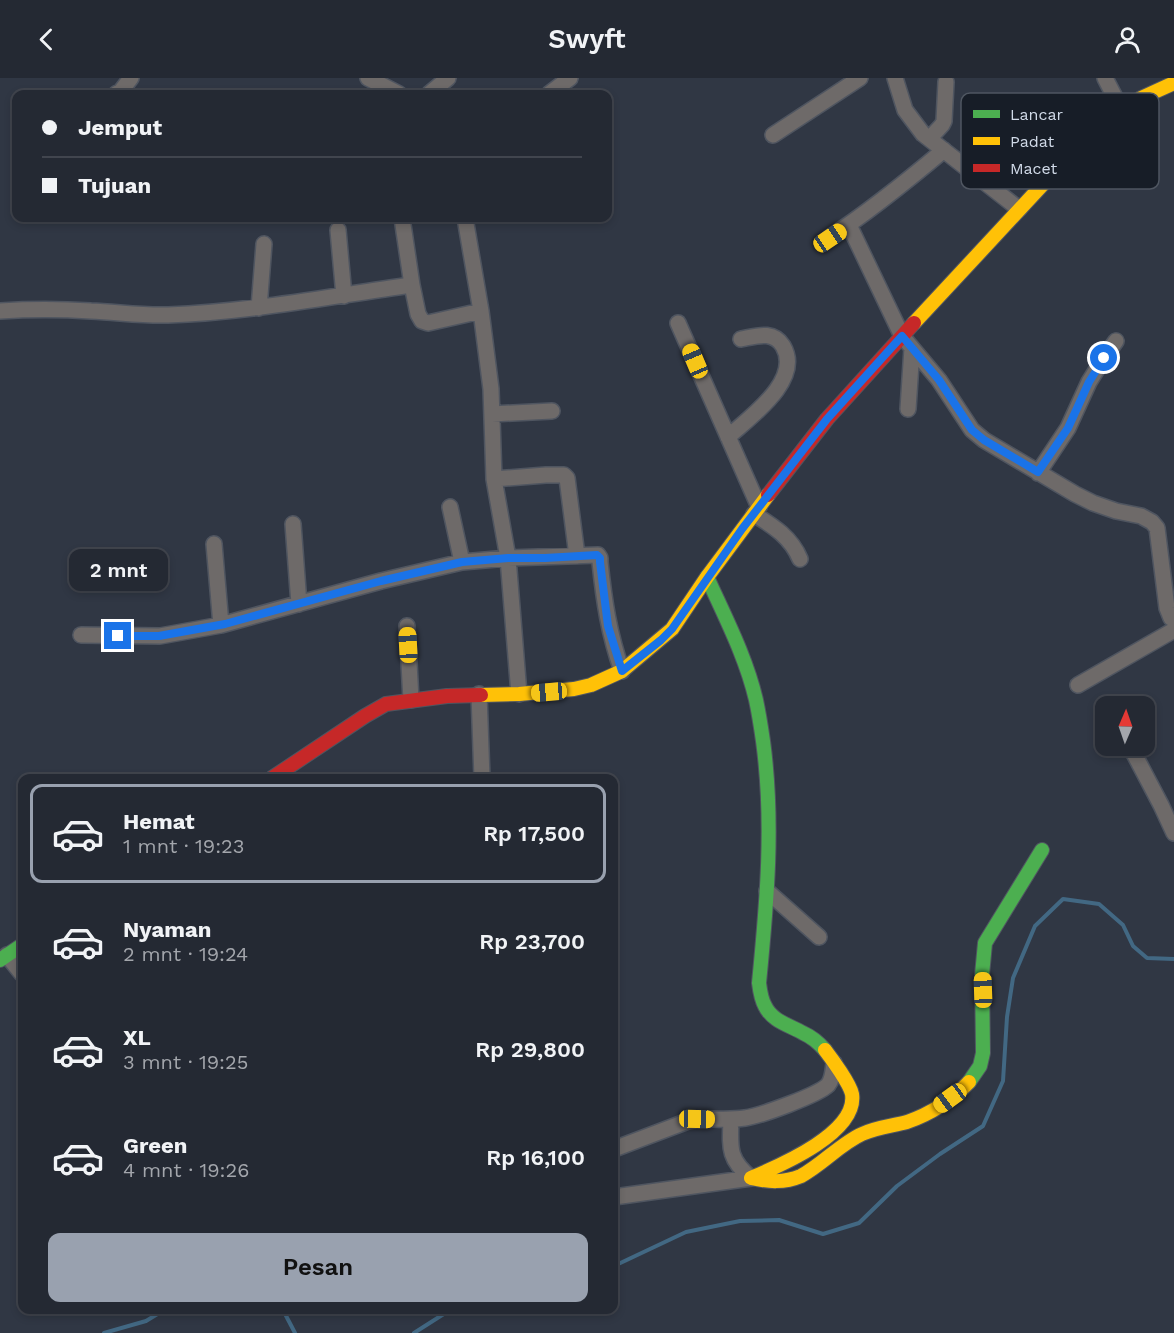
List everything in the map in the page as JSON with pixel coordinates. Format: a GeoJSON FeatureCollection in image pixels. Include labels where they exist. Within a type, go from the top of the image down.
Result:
{"type":"FeatureCollection","features":[{"type":"Feature","properties":{"kind":"street"},"geometry":{"type":"LineString","coordinates":[[122,90],[131,78]]}},
{"type":"Feature","properties":{"kind":"street"},"geometry":{"type":"LineString","coordinates":[[368,78],[391,90]]}},
{"type":"Feature","properties":{"kind":"street"},"geometry":{"type":"LineString","coordinates":[[434,90],[448,78]]}},
{"type":"Feature","properties":{"kind":"street"},"geometry":{"type":"LineString","coordinates":[[554,90],[570,78]]}},
{"type":"Feature","properties":{"kind":"street"},"geometry":{"type":"LineString","coordinates":[[773,135],[860,78]]}},
{"type":"Feature","properties":{"kind":"street"},"geometry":{"type":"LineString","coordinates":[[895,78],[905,111],[923,134],[961,163]]}},
{"type":"Feature","properties":{"kind":"street"},"geometry":{"type":"LineString","coordinates":[[1105,78],[1111,93]]}},
{"type":"Feature","properties":{"kind":"street"},"geometry":{"type":"LineString","coordinates":[[930,138],[944,121],[946,82]]}},
{"type":"Feature","properties":{"kind":"street"},"geometry":{"type":"LineString","coordinates":[[1152,93],[1174,83]]}},
{"type":"Feature","properties":{"kind":"street"},"geometry":{"type":"LineString","coordinates":[[830,238],[902,186],[944,150]]}},
{"type":"Feature","properties":{"kind":"street"},"geometry":{"type":"LineString","coordinates":[[994,189],[1019,209]]}},
{"type":"Feature","properties":{"kind":"street"},"geometry":{"type":"LineString","coordinates":[[280,774],[386,704],[479,694],[519,694],[574,689],[591,685],[622,671],[672,629],[707,577],[827,419],[907,342],[935,299],[1038,189]]}},
{"type":"Feature","properties":{"kind":"street"},"geometry":{"type":"LineString","coordinates":[[403,222],[412,285],[418,314],[422,321],[428,323],[482,311]]}},
{"type":"Feature","properties":{"kind":"street"},"geometry":{"type":"LineString","coordinates":[[466,222],[482,311],[491,389],[494,479],[508,558],[519,694]]}},
{"type":"Feature","properties":{"kind":"street"},"geometry":{"type":"LineString","coordinates":[[849,225],[907,342],[939,380],[972,430],[984,440],[1093,503],[1116,511],[1142,516],[1157,528],[1167,608],[1174,620]]}},
{"type":"Feature","properties":{"kind":"street"},"geometry":{"type":"LineString","coordinates":[[338,230],[344,296]]}},
{"type":"Feature","properties":{"kind":"street"},"geometry":{"type":"LineString","coordinates":[[259,308],[264,244]]}},
{"type":"Feature","properties":{"kind":"street"},"geometry":{"type":"LineString","coordinates":[[0,311],[43,309],[167,316],[259,308],[412,285]]}},
{"type":"Feature","properties":{"kind":"street"},"geometry":{"type":"LineString","coordinates":[[678,323],[728,437],[756,511],[790,540],[800,560]]}},
{"type":"Feature","properties":{"kind":"street"},"geometry":{"type":"LineString","coordinates":[[728,437],[777,390],[785,378],[788,364],[782,344],[774,336],[764,335],[741,339]]}},
{"type":"Feature","properties":{"kind":"street"},"geometry":{"type":"LineString","coordinates":[[1038,472],[1068,428],[1089,382],[1116,341]]}},
{"type":"Feature","properties":{"kind":"street"},"geometry":{"type":"LineString","coordinates":[[907,342],[908,409]]}},
{"type":"Feature","properties":{"kind":"street"},"geometry":{"type":"LineString","coordinates":[[492,414],[552,411]]}},
{"type":"Feature","properties":{"kind":"street"},"geometry":{"type":"LineString","coordinates":[[494,479],[564,475],[567,478],[577,556]]}},
{"type":"Feature","properties":{"kind":"street"},"geometry":{"type":"LineString","coordinates":[[450,507],[462,562]]}},
{"type":"Feature","properties":{"kind":"street"},"geometry":{"type":"LineString","coordinates":[[292,524],[299,604]]}},
{"type":"Feature","properties":{"kind":"street"},"geometry":{"type":"LineString","coordinates":[[214,544],[221,625]]}},
{"type":"Feature","properties":{"kind":"street"},"geometry":{"type":"LineString","coordinates":[[81,635],[159,636],[221,625],[381,581],[462,562],[597,555],[600,558],[608,626],[622,671]]}},
{"type":"Feature","properties":{"kind":"street"},"geometry":{"type":"LineString","coordinates":[[618,1196],[751,1178],[788,1162],[810,1149],[838,1126],[852,1105],[852,1094],[825,1049],[813,1039],[774,1018],[767,1011],[761,999],[759,983],[770,832],[763,742],[755,697],[747,671],[707,577]]}},
{"type":"Feature","properties":{"kind":"street"},"geometry":{"type":"LineString","coordinates":[[407,626],[411,700]]}},
{"type":"Feature","properties":{"kind":"street"},"geometry":{"type":"LineString","coordinates":[[1078,685],[1174,630]]}},
{"type":"Feature","properties":{"kind":"street"},"geometry":{"type":"LineString","coordinates":[[479,694],[482,774]]}},
{"type":"Feature","properties":{"kind":"street"},"geometry":{"type":"LineString","coordinates":[[1135,756],[1174,833]]}},
{"type":"Feature","properties":{"kind":"street"},"geometry":{"type":"LineString","coordinates":[[731,1119],[731,1150],[740,1168],[751,1178],[783,1182],[817,1167],[860,1135],[922,1116],[962,1089],[981,1065],[984,1044],[982,970],[986,943],[1042,850]]}},
{"type":"Feature","properties":{"kind":"street"},"geometry":{"type":"LineString","coordinates":[[767,891],[819,937]]}},
{"type":"Feature","properties":{"kind":"street"},"geometry":{"type":"LineString","coordinates":[[18,948],[4,957],[18,970]]}},
{"type":"Feature","properties":{"kind":"street"},"geometry":{"type":"LineString","coordinates":[[618,1147],[688,1121],[744,1119],[820,1091],[832,1079],[834,1063]]}},
{"type":"Feature","properties":{"kind":"waterway"},"geometry":{"type":"LineString","coordinates":[[618,1264],[686,1232],[740,1221],[779,1220],[823,1234],[859,1223],[897,1186],[983,1126],[1003,1081],[1007,1017],[1013,978],[1035,926],[1063,899],[1099,904],[1123,925],[1133,946],[1147,958],[1174,959]]}},
{"type":"Feature","properties":{"kind":"waterway"},"geometry":{"type":"LineString","coordinates":[[104,1333],[146,1321],[157,1314]]}},
{"type":"Feature","properties":{"kind":"waterway"},"geometry":{"type":"LineString","coordinates":[[285,1314],[295,1333]]}},
{"type":"Feature","properties":{"kind":"waterway"},"geometry":{"type":"LineString","coordinates":[[414,1333],[444,1314]]}},
{"type":"Feature","properties":{"kind":"traffic: fast"},"geometry":{"type":"LineString","coordinates":[[707,577],[747,668],[756,700],[763,741],[769,832],[767,892],[759,983],[761,995],[772,1015],[809,1036],[825,1050]]}},
{"type":"Feature","properties":{"kind":"traffic: fast"},"geometry":{"type":"LineString","coordinates":[[969,1082],[980,1066],[983,1053],[982,975],[985,943],[1042,850]]}},
{"type":"Feature","properties":{"kind":"traffic: fast"},"geometry":{"type":"LineString","coordinates":[[0,960],[18,948]]}},
{"type":"Feature","properties":{"kind":"traffic: slow"},"geometry":{"type":"LineString","coordinates":[[1152,93],[1174,83]]}},
{"type":"Feature","properties":{"kind":"traffic: slow"},"geometry":{"type":"LineString","coordinates":[[914,323],[1039,189]]}},
{"type":"Feature","properties":{"kind":"traffic: slow"},"geometry":{"type":"LineString","coordinates":[[481,695],[574,689],[591,685],[622,671],[672,629],[707,577],[768,495]]}},
{"type":"Feature","properties":{"kind":"traffic: slow"},"geometry":{"type":"LineString","coordinates":[[825,1050],[851,1090],[851,1108],[843,1122],[814,1146],[751,1178],[776,1181],[801,1176],[854,1138],[924,1115],[940,1106],[969,1082]]}},
{"type":"Feature","properties":{"kind":"traffic: jam"},"geometry":{"type":"LineString","coordinates":[[768,495],[827,419],[914,323]]}},
{"type":"Feature","properties":{"kind":"traffic: jam"},"geometry":{"type":"LineString","coordinates":[[278,774],[386,704],[447,696],[481,695]]}},
{"type":"Feature","properties":{"kind":"route"},"geometry":{"type":"LineString","coordinates":[[118,636],[159,636],[225,624],[381,581],[462,562],[597,555],[600,558],[608,626],[622,671],[672,629],[742,529],[827,419],[902,336],[948,392],[972,430],[984,440],[1038,472],[1068,428],[1089,382],[1104,358]]}}]}
